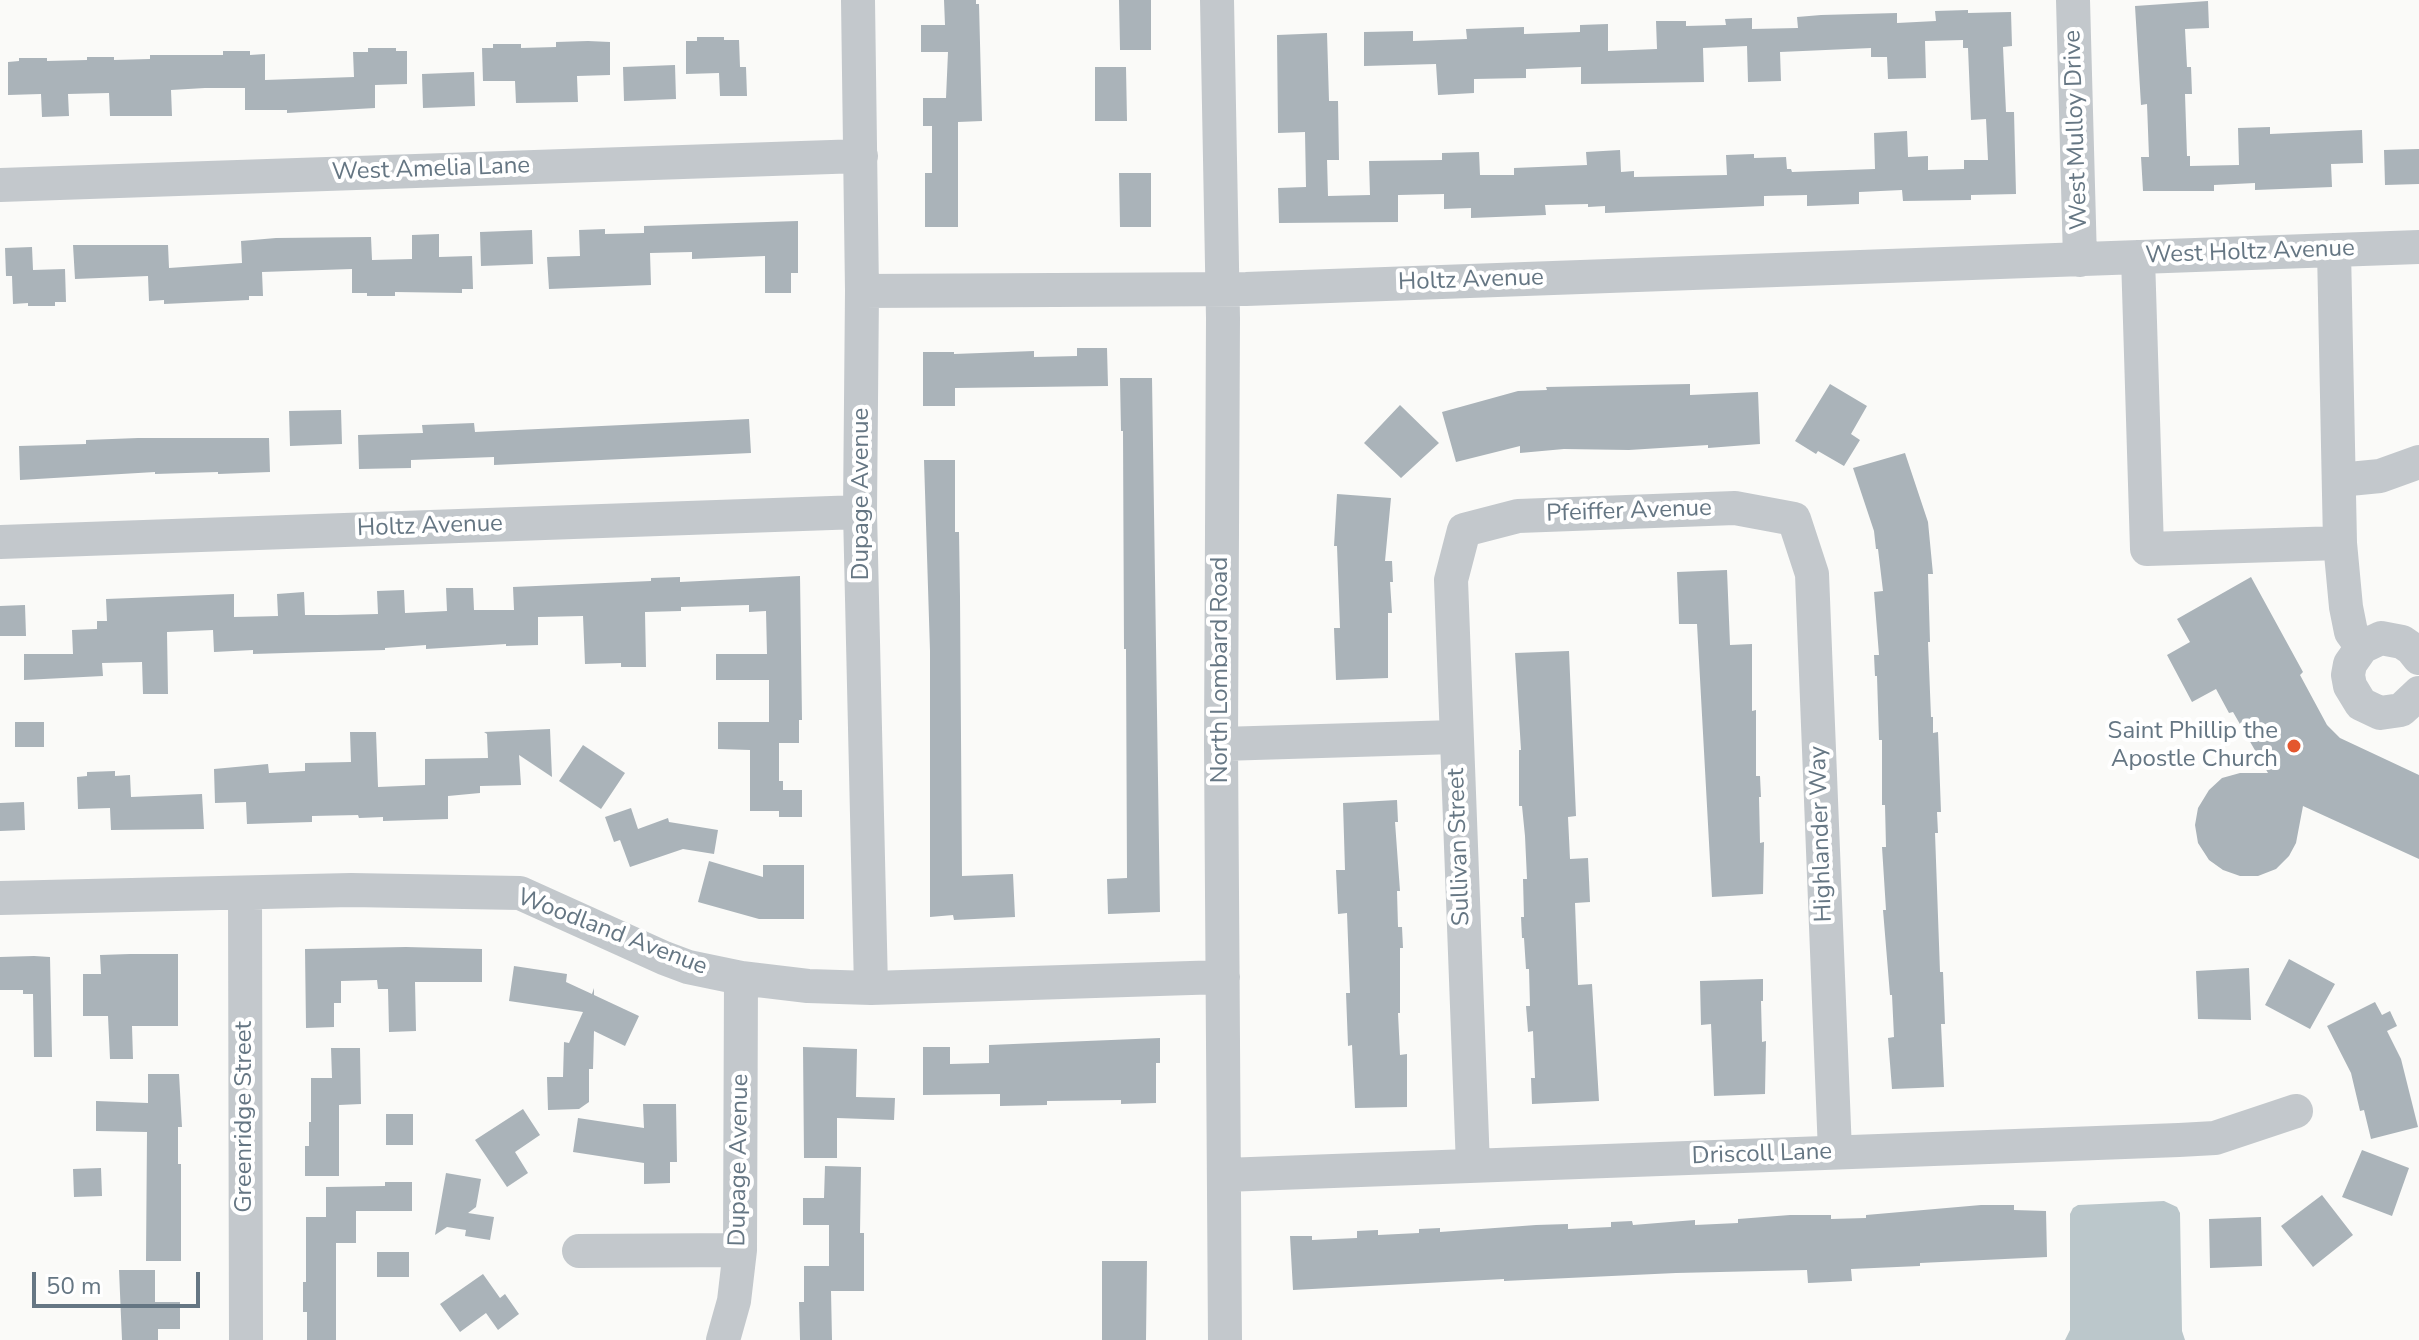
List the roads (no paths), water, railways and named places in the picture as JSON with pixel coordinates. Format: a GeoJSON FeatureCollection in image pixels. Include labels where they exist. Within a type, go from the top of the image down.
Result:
{"type":"FeatureCollection","features":[{"type":"Feature","properties":{"kind":"street","name":"Dupage Avenue"},"geometry":{"type":"LineString","coordinates":[[858,0],[862,291],[860,512],[871,988]]}},
{"type":"Feature","properties":{"kind":"street","name":"North Lombard Road"},"geometry":{"type":"LineString","coordinates":[[1217,0],[1223,289],[1221,744],[1225,1340]]}},
{"type":"Feature","properties":{"kind":"street","name":"West Mulloy Drive"},"geometry":{"type":"LineString","coordinates":[[2073,0],[2080,260]]}},
{"type":"Feature","properties":{"kind":"street","name":"West Amelia Lane"},"geometry":{"type":"LineString","coordinates":[[0,185],[861,156]]}},
{"type":"Feature","properties":{"kind":"street","name":"West Holtz Avenue"},"geometry":{"type":"LineString","coordinates":[[2080,260],[2419,247]]}},
{"type":"Feature","properties":{"kind":"street"},"geometry":{"type":"LineString","coordinates":[[2334,250],[2340,543],[2351,632],[2362,647]]}},
{"type":"Feature","properties":{"kind":"street"},"geometry":{"type":"LineString","coordinates":[[2138,257],[2147,549],[2340,543]]}},
{"type":"Feature","properties":{"kind":"street","name":"Holtz Avenue"},"geometry":{"type":"LineString","coordinates":[[862,291],[1223,289],[2080,260]]}},
{"type":"Feature","properties":{"kind":"street"},"geometry":{"type":"LineString","coordinates":[[2339,480],[2380,476],[2419,462]]}},
{"type":"Feature","properties":{"kind":"street","name":"Pfeiffer Avenue"},"geometry":{"type":"LineString","coordinates":[[1464,530],[1518,516],[1735,508],[1794,519]]}},
{"type":"Feature","properties":{"kind":"street","name":"Holtz Avenue"},"geometry":{"type":"LineString","coordinates":[[0,542],[860,512]]}},
{"type":"Feature","properties":{"kind":"street","name":"Highlander Way"},"geometry":{"type":"LineString","coordinates":[[1794,519],[1812,574],[1835,1152]]}},
{"type":"Feature","properties":{"kind":"street","name":"Sullivan Street"},"geometry":{"type":"LineString","coordinates":[[1464,530],[1451,580],[1473,1166]]}},
{"type":"Feature","properties":{"kind":"street"},"geometry":{"type":"LineString","coordinates":[[2419,658],[2411,648],[2392,639],[2381,638],[2362,647],[2350,664],[2348,675],[2350,686],[2361,704],[2380,713],[2391,713],[2410,704],[2419,693]]}},
{"type":"Feature","properties":{"kind":"street"},"geometry":{"type":"LineString","coordinates":[[1221,744],[1455,737]]}},
{"type":"Feature","properties":{"kind":"street","name":"Woodland Avenue"},"geometry":{"type":"LineString","coordinates":[[0,898],[351,890],[520,893],[664,958],[688,967],[741,978],[808,986],[871,988],[1223,977]]}},
{"type":"Feature","properties":{"kind":"street","name":"Greenridge Street"},"geometry":{"type":"LineString","coordinates":[[245,893],[246,1340]]}},
{"type":"Feature","properties":{"kind":"street","name":"Dupage Avenue"},"geometry":{"type":"LineString","coordinates":[[723,1340],[731,1318],[740,1250],[741,978]]}},
{"type":"Feature","properties":{"kind":"street","name":"Driscoll Lane"},"geometry":{"type":"LineString","coordinates":[[1224,1175],[2215,1138],[2296,1111]]}},
{"type":"Feature","properties":{"kind":"street"},"geometry":{"type":"LineString","coordinates":[[579,1251],[740,1250]]}},
{"type":"Feature","properties":{"kind":"place","name":"Saint Phillip the Apostle Church"},"geometry":{"type":"Point","coordinates":[2294,746]}}]}
